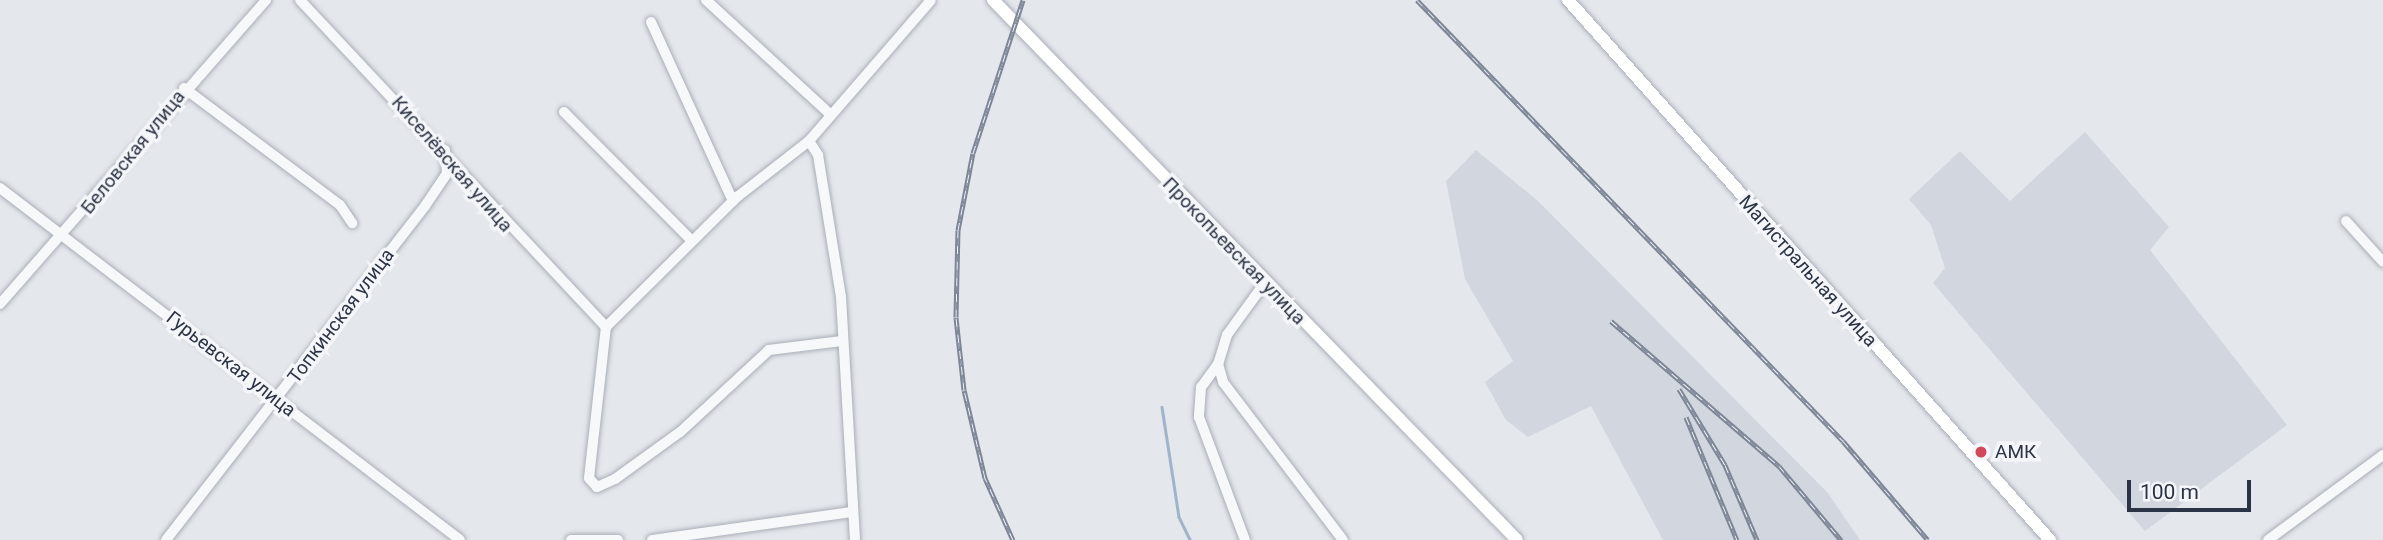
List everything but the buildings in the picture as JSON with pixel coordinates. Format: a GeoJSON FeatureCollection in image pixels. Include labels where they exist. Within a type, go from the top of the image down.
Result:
{"type":"FeatureCollection","features":[{"type":"Feature","properties":{"kind":"main road","name":"Прокопьевская улица"},"geometry":{"type":"LineString","coordinates":[[993,0],[1517,540]]}},
{"type":"Feature","properties":{"kind":"main road","name":"Магистральная улица"},"geometry":{"type":"LineString","coordinates":[[1568,0],[2050,540]]}},
{"type":"Feature","properties":{"kind":"street","name":"Беловская улица"},"geometry":{"type":"LineString","coordinates":[[0,304],[65,236],[184,88],[265,0]]}},
{"type":"Feature","properties":{"kind":"street","name":"Киселёвская улица"},"geometry":{"type":"LineString","coordinates":[[300,0],[444,150],[470,188],[606,327]]}},
{"type":"Feature","properties":{"kind":"street"},"geometry":{"type":"LineString","coordinates":[[706,0],[830,114]]}},
{"type":"Feature","properties":{"kind":"street"},"geometry":{"type":"LineString","coordinates":[[842,341],[769,350],[680,432],[597,487],[589,478],[588,457],[606,327],[733,201],[809,141],[931,0]]}},
{"type":"Feature","properties":{"kind":"street"},"geometry":{"type":"LineString","coordinates":[[651,22],[733,201]]}},
{"type":"Feature","properties":{"kind":"street"},"geometry":{"type":"LineString","coordinates":[[184,88],[340,205],[352,223]]}},
{"type":"Feature","properties":{"kind":"street"},"geometry":{"type":"LineString","coordinates":[[564,112],[691,240]]}},
{"type":"Feature","properties":{"kind":"street"},"geometry":{"type":"LineString","coordinates":[[809,141],[818,155],[842,341],[855,540]]}},
{"type":"Feature","properties":{"kind":"street","name":"Топкинская улица"},"geometry":{"type":"LineString","coordinates":[[166,540],[425,206],[447,173],[444,150]]}},
{"type":"Feature","properties":{"kind":"street","name":"Гурьевская улица"},"geometry":{"type":"LineString","coordinates":[[0,188],[460,540]]}},
{"type":"Feature","properties":{"kind":"street"},"geometry":{"type":"LineString","coordinates":[[2346,221],[2383,262]]}},
{"type":"Feature","properties":{"kind":"street"},"geometry":{"type":"LineString","coordinates":[[1245,540],[1199,417],[1201,387],[1218,364],[1227,335],[1261,288]]}},
{"type":"Feature","properties":{"kind":"street"},"geometry":{"type":"LineString","coordinates":[[1218,364],[1223,382],[1343,540]]}},
{"type":"Feature","properties":{"kind":"street"},"geometry":{"type":"LineString","coordinates":[[2268,540],[2383,455]]}},
{"type":"Feature","properties":{"kind":"street"},"geometry":{"type":"LineString","coordinates":[[652,540],[852,512]]}},
{"type":"Feature","properties":{"kind":"street"},"geometry":{"type":"LineString","coordinates":[[571,540],[618,540]]}},
{"type":"Feature","properties":{"kind":"shaded area"},"geometry":{"type":"Polygon","coordinates":[[[2085,132],[2169,227],[2150,250],[2287,425],[2145,531],[1933,283],[1945,268],[1931,225],[1909,199],[1960,151],[2010,201],[2085,132]]]}},
{"type":"Feature","properties":{"kind":"shaded area"},"geometry":{"type":"Polygon","coordinates":[[[1476,150],[1539,202],[1828,493],[1860,540],[1663,540],[1591,406],[1528,437],[1506,420],[1485,382],[1513,361],[1465,279],[1446,181],[1476,150]]]}},
{"type":"Feature","properties":{"kind":"waterway"},"geometry":{"type":"LineString","coordinates":[[1162,407],[1179,517],[1190,540]]}},
{"type":"Feature","properties":{"kind":"railway"},"geometry":{"type":"LineString","coordinates":[[1013,540],[985,478],[964,390],[956,317],[958,230],[973,153],[1023,0]]}},
{"type":"Feature","properties":{"kind":"railway"},"geometry":{"type":"LineString","coordinates":[[1417,0],[1843,441],[1928,540]]}},
{"type":"Feature","properties":{"kind":"railway"},"geometry":{"type":"LineString","coordinates":[[1611,321],[1779,466],[1841,540]]}},
{"type":"Feature","properties":{"kind":"railway"},"geometry":{"type":"LineString","coordinates":[[1679,389],[1725,465],[1757,540]]}},
{"type":"Feature","properties":{"kind":"railway"},"geometry":{"type":"LineString","coordinates":[[1686,417],[1737,540]]}},
{"type":"Feature","properties":{"kind":"place","name":"АМК"},"geometry":{"type":"Point","coordinates":[1981,452]}}]}
